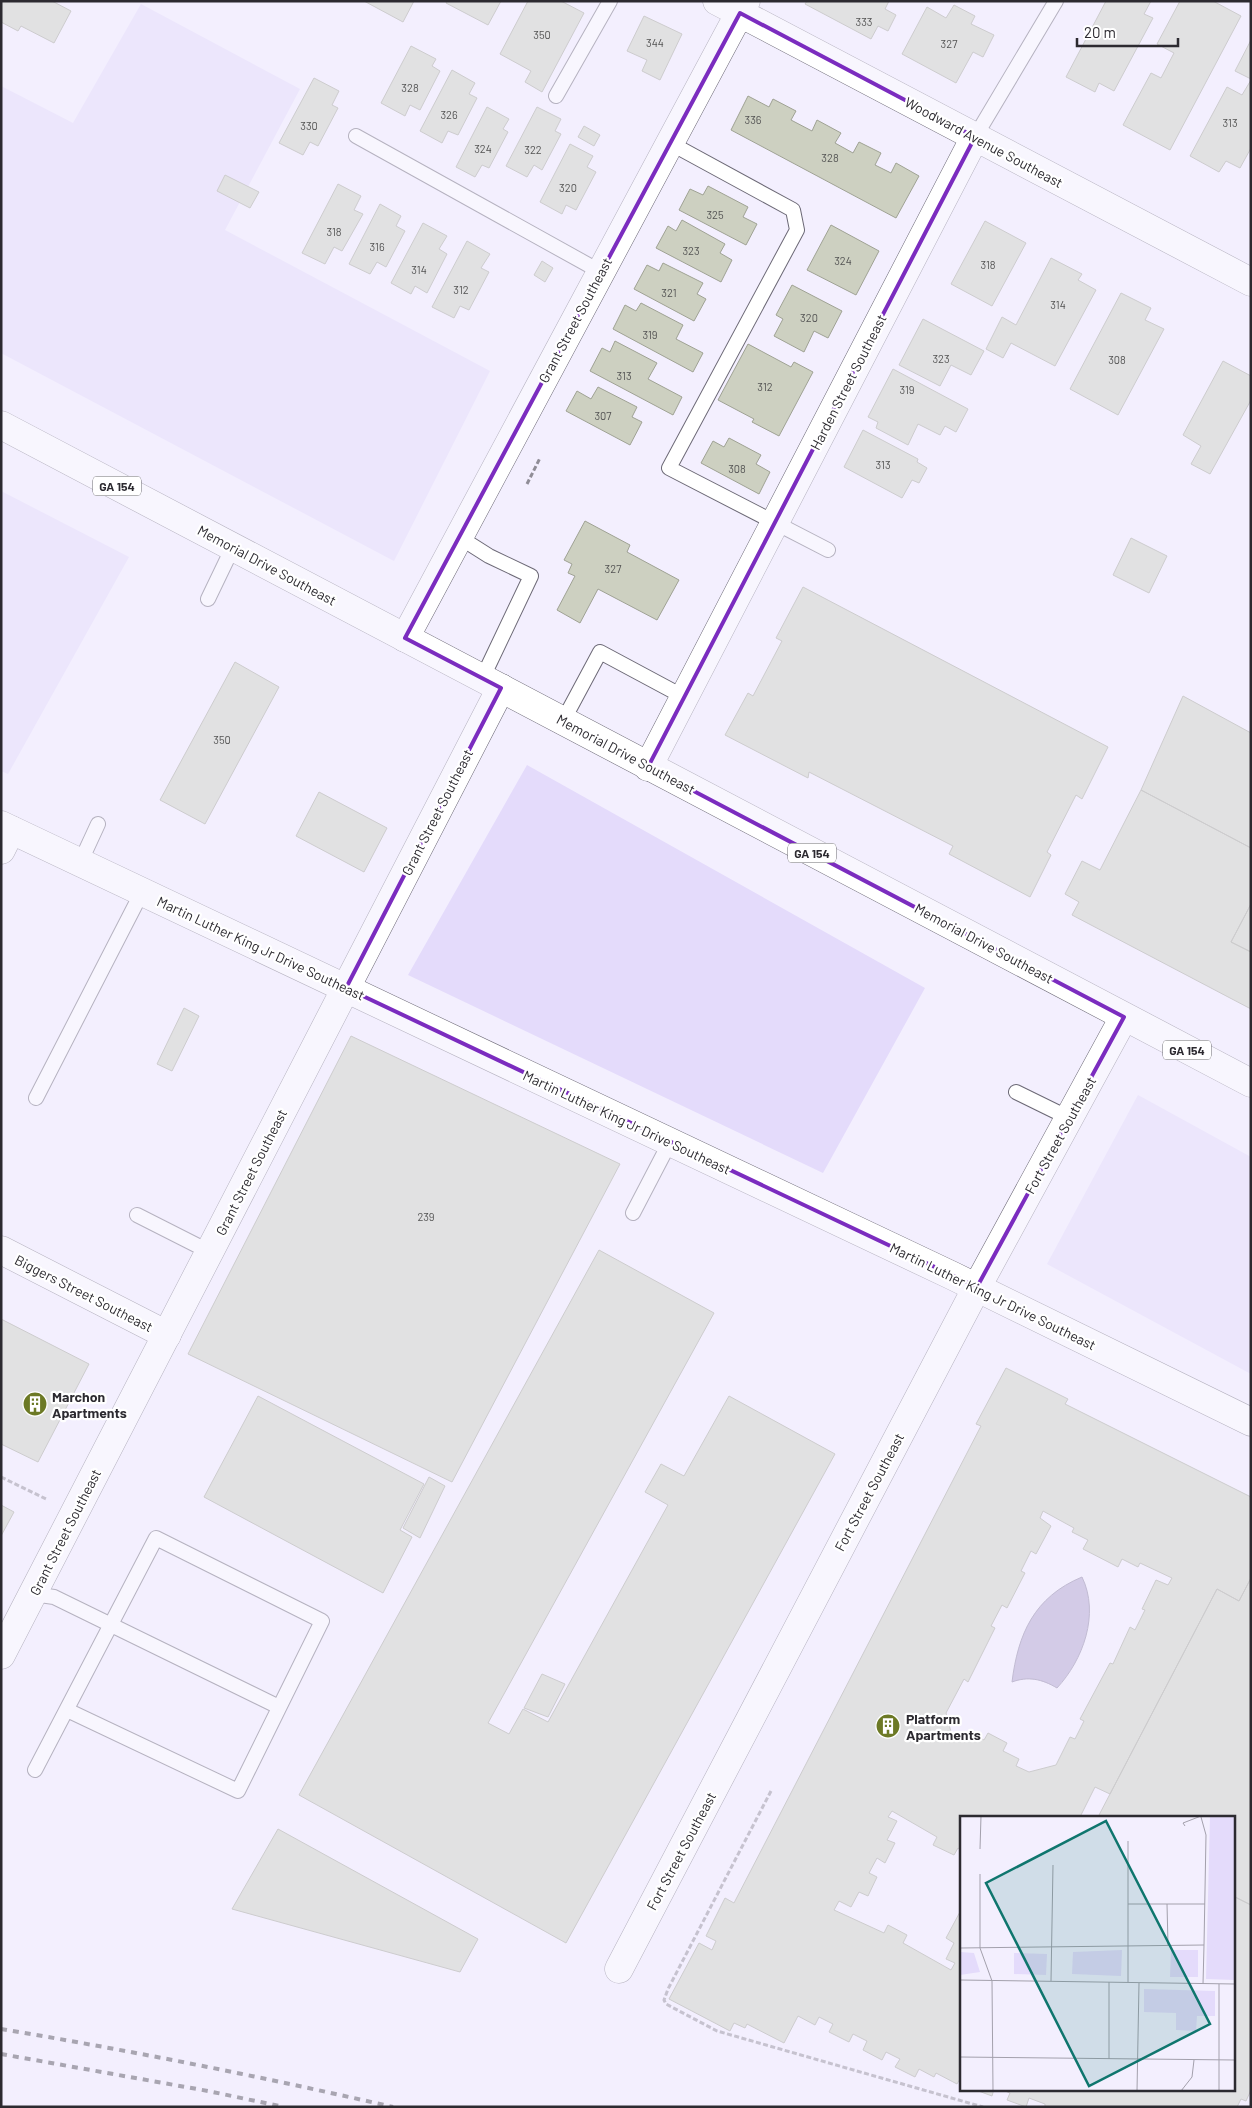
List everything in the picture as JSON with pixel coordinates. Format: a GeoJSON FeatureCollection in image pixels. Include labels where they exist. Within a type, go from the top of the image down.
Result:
{"type":"FeatureCollection","features":[{"type":"Feature","properties":{"kind":"street","name":"Woodward Avenue Southeast"},"geometry":{"type":"LineString","coordinates":[[734,5],[976,137],[1251,282]]}},
{"type":"Feature","properties":{"kind":"street","name":"Grant Street Southeast"},"geometry":{"type":"LineString","coordinates":[[405,638],[670,143],[734,5]]}},
{"type":"Feature","properties":{"kind":"street","name":"Harden Street Southeast"},"geometry":{"type":"LineString","coordinates":[[648,767],[976,137]]}},
{"type":"Feature","properties":{"kind":"street","name":"Memorial Drive Southeast"},"geometry":{"type":"LineString","coordinates":[[1,425],[1251,1083]]}},
{"type":"Feature","properties":{"kind":"street","name":"Grant Street Southeast"},"geometry":{"type":"LineString","coordinates":[[1,1656],[346,988],[491,683]]}},
{"type":"Feature","properties":{"kind":"street","name":"Martin Luther King Jr Drive Southeast"},"geometry":{"type":"LineString","coordinates":[[4,835],[80,863],[346,988],[976,1287],[1251,1422]]}},
{"type":"Feature","properties":{"kind":"street","name":"Fort Street Southeast"},"geometry":{"type":"LineString","coordinates":[[619,1969],[976,1287],[1124,1017]]}},
{"type":"Feature","properties":{"kind":"street","name":"Biggers Street Southeast"},"geometry":{"type":"LineString","coordinates":[[1,1250],[166,1335]]}},
{"type":"Feature","properties":{"kind":"lane"},"geometry":{"type":"LineString","coordinates":[[556,96],[610,1]]}},
{"type":"Feature","properties":{"kind":"lane","name":"Harden Street Southeast"},"geometry":{"type":"LineString","coordinates":[[976,137],[1056,1]]}},
{"type":"Feature","properties":{"kind":"lane"},"geometry":{"type":"LineString","coordinates":[[356,136],[601,272]]}},
{"type":"Feature","properties":{"kind":"lane"},"geometry":{"type":"LineString","coordinates":[[670,143],[793,210],[797,230],[669,468],[828,550]]}},
{"type":"Feature","properties":{"kind":"lane"},"geometry":{"type":"LineString","coordinates":[[459,537],[489,556],[531,576],[491,683]]}},
{"type":"Feature","properties":{"kind":"lane"},"geometry":{"type":"LineString","coordinates":[[208,599],[232,547]]}},
{"type":"Feature","properties":{"kind":"lane"},"geometry":{"type":"LineString","coordinates":[[564,722],[600,652],[684,698]]}},
{"type":"Feature","properties":{"kind":"lane"},"geometry":{"type":"LineString","coordinates":[[80,863],[98,824]]}},
{"type":"Feature","properties":{"kind":"lane"},"geometry":{"type":"LineString","coordinates":[[36,1098],[142,892]]}},
{"type":"Feature","properties":{"kind":"lane"},"geometry":{"type":"LineString","coordinates":[[1016,1092],[1068,1118]]}},
{"type":"Feature","properties":{"kind":"lane"},"geometry":{"type":"LineString","coordinates":[[634,1213],[670,1142]]}},
{"type":"Feature","properties":{"kind":"lane"},"geometry":{"type":"LineString","coordinates":[[138,1215],[210,1252]]}},
{"type":"Feature","properties":{"kind":"lane"},"geometry":{"type":"LineString","coordinates":[[35,1770],[66,1710],[156,1538],[322,1621],[238,1791],[66,1710]]}},
{"type":"Feature","properties":{"kind":"lane"},"geometry":{"type":"LineString","coordinates":[[33,1594],[54,1597],[279,1707]]}},
{"type":"Feature","properties":{"kind":"path"},"geometry":{"type":"LineString","coordinates":[[1,1477],[46,1500]]}},
{"type":"Feature","properties":{"kind":"path"},"geometry":{"type":"LineString","coordinates":[[772,1791],[668,1989],[664,2000],[666,2004],[717,2031],[983,2107]]}},
{"type":"Feature","properties":{"kind":"highlighted area"},"geometry":{"type":"Polygon","coordinates":[[[740,13],[975,137],[648,767],[1124,1017],[977,1287],[346,988],[501,688],[405,638],[740,13]]]}},
{"type":"Feature","properties":{"kind":"shaded area"},"geometry":{"type":"Polygon","coordinates":[[[141,4],[300,89],[225,230],[490,371],[394,561],[1,353],[1,86],[73,123],[141,4]]]}},
{"type":"Feature","properties":{"kind":"shaded area"},"geometry":{"type":"Polygon","coordinates":[[[1,491],[129,557],[8,774],[1,771],[1,491]]]}},
{"type":"Feature","properties":{"kind":"shaded area"},"geometry":{"type":"Polygon","coordinates":[[[527,765],[925,988],[823,1173],[408,975],[527,765]]]}},
{"type":"Feature","properties":{"kind":"shaded area"},"geometry":{"type":"Polygon","coordinates":[[[1138,1095],[1251,1157],[1251,1374],[1047,1264],[1138,1095]]]}},
{"type":"Feature","properties":{"kind":"shaded area"},"geometry":{"type":"Polygon","coordinates":[[[1082,1577],[1087,1591],[1089,1621],[1081,1650],[1066,1677],[1057,1688],[1035,1679],[1012,1682],[1019,1648],[1031,1619],[1040,1606],[1052,1595],[1065,1585],[1082,1577]]]}},
{"type":"Feature","properties":{"kind":"building"},"geometry":{"type":"Polygon","coordinates":[[[1,1],[52,1],[71,11],[54,43],[21,26],[18,31],[1,22],[1,1]]]}},
{"type":"Feature","properties":{"kind":"building"},"geometry":{"type":"Polygon","coordinates":[[[364,1],[414,1],[403,22],[364,1]]]}},
{"type":"Feature","properties":{"kind":"building"},"geometry":{"type":"Polygon","coordinates":[[[447,1],[501,1],[488,25],[446,3],[447,1]]]}},
{"type":"Feature","properties":{"kind":"building"},"geometry":{"type":"Polygon","coordinates":[[[528,1],[561,1],[584,13],[542,92],[525,82],[531,71],[500,54],[528,1]]]}},
{"type":"Feature","properties":{"kind":"building"},"geometry":{"type":"Polygon","coordinates":[[[807,1],[889,1],[885,9],[896,15],[888,31],[878,26],[871,39],[805,4],[807,1]]]}},
{"type":"Feature","properties":{"kind":"building"},"geometry":{"type":"Polygon","coordinates":[[[1106,1],[1151,1],[1144,14],[1153,18],[1114,91],[1099,83],[1095,92],[1066,77],[1106,1]]]}},
{"type":"Feature","properties":{"kind":"building"},"geometry":{"type":"Polygon","coordinates":[[[1180,1],[1213,1],[1241,16],[1170,150],[1123,125],[1151,73],[1161,78],[1174,53],[1157,44],[1180,1]]]}},
{"type":"Feature","properties":{"kind":"building"},"geometry":{"type":"Polygon","coordinates":[[[954,5],[975,16],[971,24],[994,35],[983,57],[973,52],[956,83],[902,54],[927,7],[946,18],[954,5]]]}},
{"type":"Feature","properties":{"kind":"building"},"geometry":{"type":"Polygon","coordinates":[[[644,16],[682,34],[660,80],[642,71],[647,60],[627,51],[644,16]]]}},
{"type":"Feature","properties":{"kind":"building"},"geometry":{"type":"Polygon","coordinates":[[[1251,40],[1251,79],[1235,71],[1251,40]]]}},
{"type":"Feature","properties":{"kind":"building"},"geometry":{"type":"Polygon","coordinates":[[[411,46],[436,59],[432,66],[440,71],[420,110],[410,105],[405,116],[381,103],[411,46]]]}},
{"type":"Feature","properties":{"kind":"building"},"geometry":{"type":"Polygon","coordinates":[[[452,70],[475,83],[469,94],[477,98],[458,135],[448,131],[442,143],[420,131],[452,70]]]}},
{"type":"Feature","properties":{"kind":"building"},"geometry":{"type":"Polygon","coordinates":[[[314,78],[339,91],[332,105],[338,108],[318,146],[310,142],[303,155],[279,143],[314,78]]]}},
{"type":"Feature","properties":{"kind":"building"},"geometry":{"type":"Polygon","coordinates":[[[1251,80],[1251,148],[1240,168],[1226,161],[1219,172],[1190,156],[1227,87],[1242,95],[1251,80]]]}},
{"type":"Feature","properties":{"kind":"building"},"geometry":{"type":"Polygon","coordinates":[[[748,96],[769,107],[773,99],[796,111],[791,120],[812,131],[817,120],[841,133],[835,143],[853,153],[859,142],[881,153],[875,165],[891,173],[896,163],[919,176],[896,218],[731,130],[748,96]]]}},
{"type":"Feature","properties":{"kind":"building"},"geometry":{"type":"Polygon","coordinates":[[[487,107],[509,119],[503,129],[508,132],[489,168],[482,165],[475,177],[456,167],[487,107]]]}},
{"type":"Feature","properties":{"kind":"building"},"geometry":{"type":"Polygon","coordinates":[[[537,107],[561,119],[555,131],[561,134],[542,170],[534,165],[527,177],[506,166],[537,107]]]}},
{"type":"Feature","properties":{"kind":"building"},"geometry":{"type":"Polygon","coordinates":[[[584,126],[600,135],[594,146],[578,137],[584,126]]]}},
{"type":"Feature","properties":{"kind":"building"},"geometry":{"type":"Polygon","coordinates":[[[570,144],[593,156],[587,167],[596,172],[576,210],[566,205],[562,214],[540,202],[570,144]]]}},
{"type":"Feature","properties":{"kind":"building"},"geometry":{"type":"Polygon","coordinates":[[[225,175],[259,192],[250,208],[217,191],[225,175]]]}},
{"type":"Feature","properties":{"kind":"building"},"geometry":{"type":"Polygon","coordinates":[[[338,184],[361,196],[354,210],[363,214],[342,251],[334,247],[325,264],[302,253],[338,184]]]}},
{"type":"Feature","properties":{"kind":"building"},"geometry":{"type":"Polygon","coordinates":[[[708,186],[748,207],[743,217],[757,224],[746,245],[679,210],[690,189],[703,195],[708,186]]]}},
{"type":"Feature","properties":{"kind":"building"},"geometry":{"type":"Polygon","coordinates":[[[380,204],[401,216],[396,226],[405,231],[386,267],[377,262],[370,274],[349,264],[380,204]]]}},
{"type":"Feature","properties":{"kind":"building"},"geometry":{"type":"Polygon","coordinates":[[[682,220],[725,244],[720,253],[732,260],[721,282],[656,248],[668,226],[676,231],[682,220]]]}},
{"type":"Feature","properties":{"kind":"building"},"geometry":{"type":"Polygon","coordinates":[[[985,221],[1026,243],[992,306],[951,284],[985,221]]]}},
{"type":"Feature","properties":{"kind":"building"},"geometry":{"type":"Polygon","coordinates":[[[423,223],[447,236],[439,249],[447,254],[427,293],[415,286],[411,294],[391,283],[423,223]]]}},
{"type":"Feature","properties":{"kind":"building"},"geometry":{"type":"Polygon","coordinates":[[[831,225],[879,251],[856,295],[807,270],[831,225]]]}},
{"type":"Feature","properties":{"kind":"building"},"geometry":{"type":"Polygon","coordinates":[[[467,241],[490,254],[481,268],[489,272],[469,310],[460,306],[454,318],[432,307],[467,241]]]}},
{"type":"Feature","properties":{"kind":"building"},"geometry":{"type":"Polygon","coordinates":[[[1051,258],[1082,274],[1078,280],[1096,290],[1055,366],[1011,343],[1003,358],[986,349],[1002,317],[1016,325],[1051,258]]]}},
{"type":"Feature","properties":{"kind":"building"},"geometry":{"type":"Polygon","coordinates":[[[542,261],[553,268],[545,282],[534,275],[542,261]]]}},
{"type":"Feature","properties":{"kind":"building"},"geometry":{"type":"Polygon","coordinates":[[[663,263],[703,283],[697,294],[706,299],[694,321],[634,289],[647,265],[659,271],[663,263]]]}},
{"type":"Feature","properties":{"kind":"building"},"geometry":{"type":"Polygon","coordinates":[[[792,285],[842,311],[828,338],[814,331],[804,352],[774,336],[783,319],[776,315],[792,285]]]}},
{"type":"Feature","properties":{"kind":"building"},"geometry":{"type":"Polygon","coordinates":[[[1121,293],[1151,308],[1145,320],[1164,329],[1118,415],[1070,389],[1121,293]]]}},
{"type":"Feature","properties":{"kind":"building"},"geometry":{"type":"Polygon","coordinates":[[[641,303],[683,325],[676,339],[703,353],[693,372],[613,329],[625,305],[636,311],[641,303]]]}},
{"type":"Feature","properties":{"kind":"building"},"geometry":{"type":"Polygon","coordinates":[[[923,319],[984,351],[971,375],[951,365],[940,386],[899,365],[923,319]]]}},
{"type":"Feature","properties":{"kind":"building"},"geometry":{"type":"Polygon","coordinates":[[[615,341],[657,363],[648,379],[682,397],[673,415],[590,371],[602,348],[610,352],[615,341]]]}},
{"type":"Feature","properties":{"kind":"building"},"geometry":{"type":"Polygon","coordinates":[[[748,344],[791,367],[794,362],[813,372],[779,436],[752,422],[754,419],[718,400],[748,344]]]}},
{"type":"Feature","properties":{"kind":"building"},"geometry":{"type":"Polygon","coordinates":[[[1223,361],[1251,376],[1251,400],[1210,474],[1191,464],[1201,446],[1183,435],[1223,361]]]}},
{"type":"Feature","properties":{"kind":"building"},"geometry":{"type":"Polygon","coordinates":[[[893,369],[968,409],[956,432],[945,426],[940,435],[918,424],[908,445],[876,428],[878,422],[868,417],[893,369]]]}},
{"type":"Feature","properties":{"kind":"building"},"geometry":{"type":"Polygon","coordinates":[[[598,387],[637,407],[632,417],[642,422],[630,445],[566,411],[577,391],[591,399],[598,387]]]}},
{"type":"Feature","properties":{"kind":"building"},"geometry":{"type":"Polygon","coordinates":[[[863,430],[918,459],[917,462],[927,468],[919,483],[912,480],[902,498],[844,467],[863,430]]]}},
{"type":"Feature","properties":{"kind":"building"},"geometry":{"type":"Polygon","coordinates":[[[729,438],[761,455],[756,464],[770,472],[759,494],[701,463],[713,441],[724,447],[729,438]]]}},
{"type":"Feature","properties":{"kind":"building"},"geometry":{"type":"Polygon","coordinates":[[[585,521],[630,545],[627,552],[679,580],[657,620],[598,589],[580,623],[557,610],[575,576],[568,573],[572,564],[564,560],[585,521]]]}},
{"type":"Feature","properties":{"kind":"building"},"geometry":{"type":"Polygon","coordinates":[[[1131,538],[1167,556],[1149,593],[1113,575],[1131,538]]]}},
{"type":"Feature","properties":{"kind":"building"},"geometry":{"type":"Polygon","coordinates":[[[803,587],[1108,747],[1082,799],[1076,795],[1047,852],[1051,855],[1030,897],[949,854],[953,846],[809,772],[808,778],[725,735],[748,693],[753,696],[782,641],[776,638],[803,587]]]}},
{"type":"Feature","properties":{"kind":"building"},"geometry":{"type":"Polygon","coordinates":[[[235,662],[279,687],[205,824],[160,800],[235,662]]]}},
{"type":"Feature","properties":{"kind":"building"},"geometry":{"type":"Polygon","coordinates":[[[1183,696],[1251,733],[1251,848],[1141,790],[1183,696]]]}},
{"type":"Feature","properties":{"kind":"building"},"geometry":{"type":"Polygon","coordinates":[[[1141,790],[1251,848],[1251,904],[1231,942],[1251,952],[1251,1009],[1072,915],[1079,902],[1065,894],[1082,861],[1100,870],[1141,790]]]}},
{"type":"Feature","properties":{"kind":"building"},"geometry":{"type":"Polygon","coordinates":[[[319,792],[387,828],[364,872],[296,836],[319,792]]]}},
{"type":"Feature","properties":{"kind":"building"},"geometry":{"type":"Polygon","coordinates":[[[1251,904],[1251,952],[1231,942],[1251,904]]]}},
{"type":"Feature","properties":{"kind":"building"},"geometry":{"type":"Polygon","coordinates":[[[184,1008],[199,1016],[172,1071],[157,1064],[184,1008]]]}},
{"type":"Feature","properties":{"kind":"building"},"geometry":{"type":"Polygon","coordinates":[[[351,1036],[620,1164],[452,1482],[188,1354],[351,1036]]]}},
{"type":"Feature","properties":{"kind":"building"},"geometry":{"type":"Polygon","coordinates":[[[599,1250],[714,1313],[488,1723],[509,1734],[523,1709],[548,1722],[668,1505],[645,1492],[661,1464],[684,1476],[729,1396],[835,1454],[566,1943],[299,1795],[599,1250]]]}},
{"type":"Feature","properties":{"kind":"building","name":"Marchon Apartments"},"geometry":{"type":"Polygon","coordinates":[[[1,1319],[89,1364],[38,1462],[1,1444],[1,1319]]]}},
{"type":"Feature","properties":{"kind":"building","name":"Platform Apartments"},"geometry":{"type":"Polygon","coordinates":[[[1006,1368],[1068,1399],[1065,1404],[1251,1497],[1251,1578],[1239,1601],[1217,1589],[1110,1794],[1095,1787],[1080,1816],[960,1816],[960,1849],[958,1848],[954,1855],[933,1845],[937,1837],[892,1811],[888,1817],[897,1821],[887,1840],[895,1843],[885,1863],[877,1858],[869,1873],[877,1877],[868,1896],[859,1892],[851,1907],[839,1901],[834,1910],[884,1933],[888,1925],[907,1935],[903,1943],[951,1970],[955,1963],[946,1959],[954,1943],[946,1938],[960,1912],[960,2079],[957,2084],[936,2073],[934,2077],[919,2069],[915,2077],[895,2067],[900,2059],[886,2052],[882,2060],[863,2050],[867,2041],[853,2034],[849,2042],[829,2032],[833,2024],[819,2017],[815,2025],[798,2016],[784,2043],[747,2024],[745,2028],[734,2023],[730,2031],[669,1999],[699,1943],[712,1950],[716,1941],[706,1936],[725,1898],[734,1903],[981,1426],[976,1424],[1006,1368]],[[1043,1511],[1040,1518],[1051,1526],[1036,1554],[1031,1551],[1021,1571],[1025,1573],[1007,1608],[1002,1605],[991,1626],[995,1628],[968,1682],[964,1679],[946,1713],[951,1732],[964,1739],[968,1732],[984,1740],[988,1733],[1007,1743],[1003,1751],[1019,1759],[1016,1766],[1029,1772],[1056,1765],[1070,1737],[1075,1739],[1084,1721],[1080,1719],[1110,1663],[1113,1664],[1130,1627],[1135,1630],[1145,1610],[1142,1609],[1156,1580],[1168,1585],[1172,1578],[1140,1563],[1138,1567],[1122,1559],[1118,1567],[1083,1549],[1088,1540],[1072,1532],[1074,1528],[1043,1511]]]}},
{"type":"Feature","properties":{"kind":"building"},"geometry":{"type":"Polygon","coordinates":[[[258,1396],[424,1484],[400,1530],[412,1537],[383,1593],[204,1497],[258,1396]]]}},
{"type":"Feature","properties":{"kind":"building"},"geometry":{"type":"Polygon","coordinates":[[[429,1477],[445,1486],[420,1538],[403,1528],[429,1477]]]}},
{"type":"Feature","properties":{"kind":"building"},"geometry":{"type":"Polygon","coordinates":[[[1,1505],[14,1512],[1,1536],[1,1505]]]}},
{"type":"Feature","properties":{"kind":"building"},"geometry":{"type":"Polygon","coordinates":[[[1251,1578],[1251,1905],[1234,1896],[1234,1816],[1099,1816],[1217,1589],[1239,1601],[1251,1578]]]}},
{"type":"Feature","properties":{"kind":"building"},"geometry":{"type":"Polygon","coordinates":[[[542,1674],[565,1684],[548,1717],[524,1708],[542,1674]]]}},
{"type":"Feature","properties":{"kind":"building"},"geometry":{"type":"Polygon","coordinates":[[[278,1829],[478,1939],[460,1972],[232,1909],[278,1829]]]}},
{"type":"Feature","properties":{"kind":"building"},"geometry":{"type":"Polygon","coordinates":[[[1234,1896],[1251,1905],[1251,2090],[1246,2101],[1241,2099],[1237,2107],[1045,2107],[1045,2104],[1029,2098],[1026,2107],[1007,2100],[1010,2093],[1002,2090],[1234,2090],[1234,1896]]]}},
{"type":"Feature","properties":{"kind":"building"},"geometry":{"type":"Polygon","coordinates":[[[976,2090],[994,2090],[992,2096],[976,2090]]]}},
{"type":"Feature","properties":{"kind":"railway"},"geometry":{"type":"LineString","coordinates":[[1,2029],[198,2065],[393,2107]]}},
{"type":"Feature","properties":{"kind":"railway"},"geometry":{"type":"LineString","coordinates":[[1,2054],[208,2091],[284,2107]]}},
{"type":"Feature","properties":{"kind":"place","name":"Marchon Apartments"},"geometry":{"type":"Point","coordinates":[35,1404]}},
{"type":"Feature","properties":{"kind":"place","name":"Platform Apartments"},"geometry":{"type":"Point","coordinates":[888,1726]}}]}
